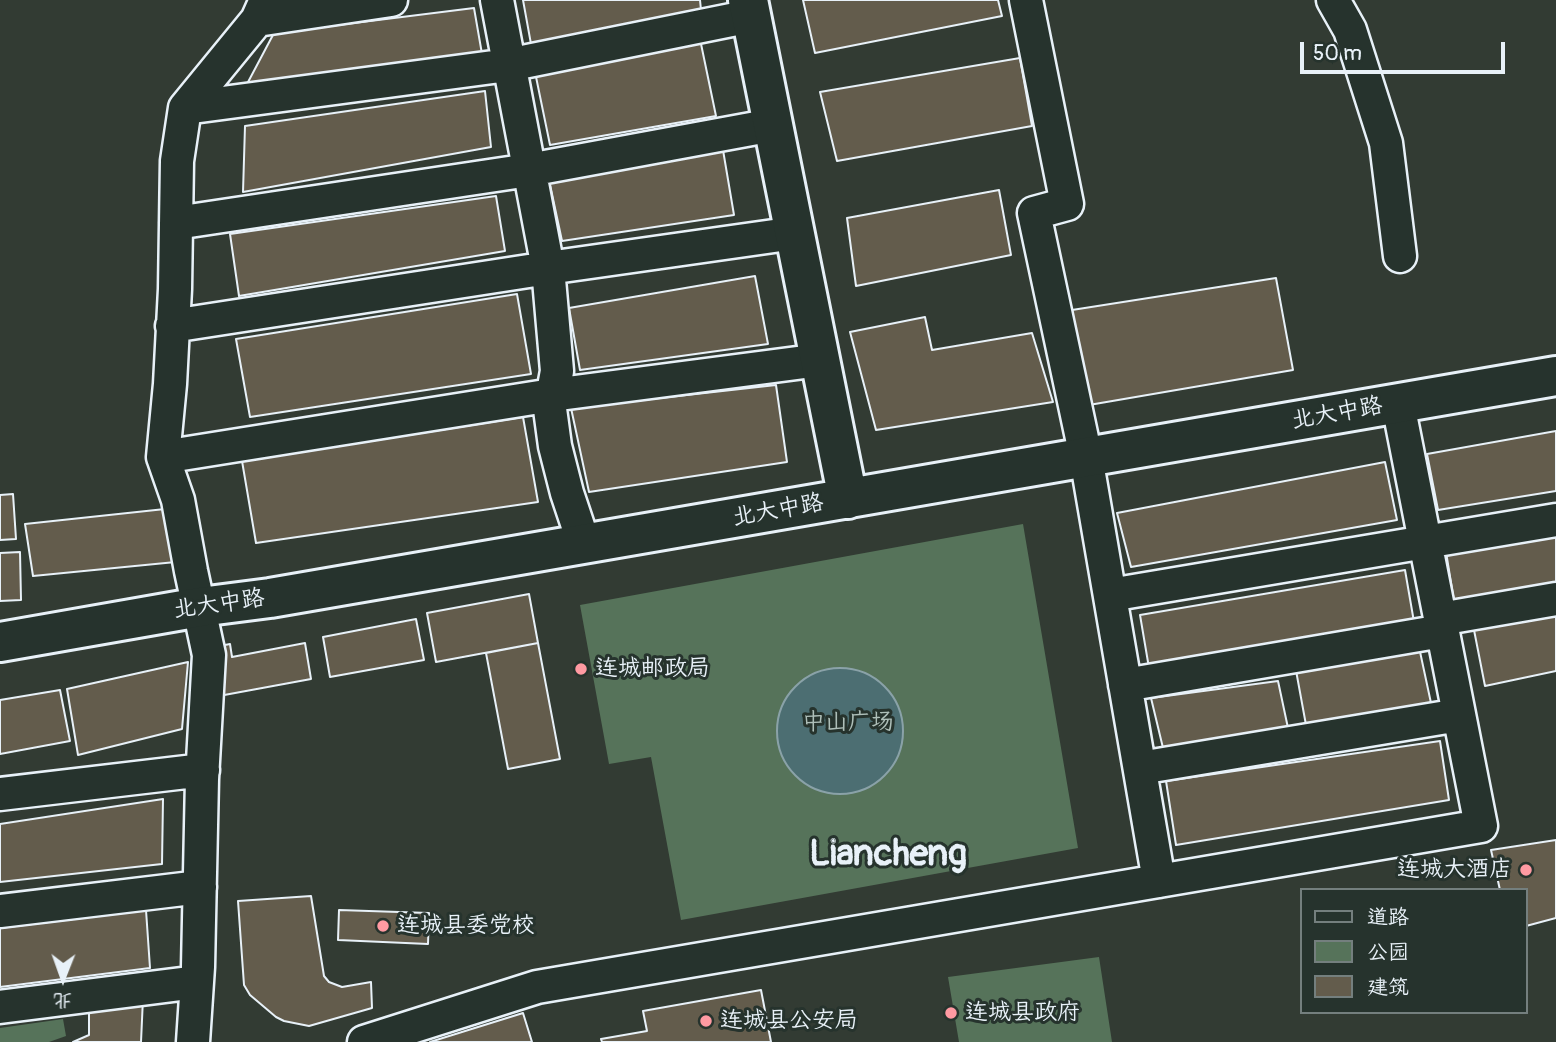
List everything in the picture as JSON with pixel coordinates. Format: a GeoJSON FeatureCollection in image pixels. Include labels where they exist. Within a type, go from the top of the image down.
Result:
{"type":"FeatureCollection","features":[{"type":"Feature","properties":{"kind":"main road"},"geometry":{"type":"LineString","coordinates":[[750,8],[848,499]]}},
{"type":"Feature","properties":{"kind":"main road","name":"北大中路"},"geometry":{"type":"LineString","coordinates":[[0,642],[200,607],[270,598],[1556,376]]}},
{"type":"Feature","properties":{"kind":"street"},"geometry":{"type":"LineString","coordinates":[[193,1042],[209,655],[178,500],[163,457],[170,384],[177,161],[185,108],[261,10],[391,0]]}},
{"type":"Feature","properties":{"kind":"street"},"geometry":{"type":"LineString","coordinates":[[497,0],[548,268],[557,371],[550,409],[555,446],[584,544]]}},
{"type":"Feature","properties":{"kind":"street"},"geometry":{"type":"LineString","coordinates":[[1026,0],[1067,204],[1034,213],[1086,457],[1159,881]]}},
{"type":"Feature","properties":{"kind":"street"},"geometry":{"type":"LineString","coordinates":[[1333,0],[1350,30],[1385,142],[1400,256]]}},
{"type":"Feature","properties":{"kind":"street"},"geometry":{"type":"LineString","coordinates":[[185,108],[509,65],[750,8]]}},
{"type":"Feature","properties":{"kind":"street"},"geometry":{"type":"LineString","coordinates":[[176,223],[529,170],[773,125]]}},
{"type":"Feature","properties":{"kind":"street"},"geometry":{"type":"LineString","coordinates":[[172,326],[795,233]]}},
{"type":"Feature","properties":{"kind":"street"},"geometry":{"type":"LineString","coordinates":[[163,457],[552,395],[820,360]]}},
{"type":"Feature","properties":{"kind":"street"},"geometry":{"type":"LineString","coordinates":[[364,1042],[537,987],[1481,826],[1398,404]]}},
{"type":"Feature","properties":{"kind":"street"},"geometry":{"type":"LineString","coordinates":[[1110,595],[1556,520]]}},
{"type":"Feature","properties":{"kind":"street"},"geometry":{"type":"LineString","coordinates":[[1125,685],[1441,625],[1556,599]]}},
{"type":"Feature","properties":{"kind":"street"},"geometry":{"type":"LineString","coordinates":[[1140,768],[1459,715]]}},
{"type":"Feature","properties":{"kind":"street"},"geometry":{"type":"LineString","coordinates":[[0,794],[203,770]]}},
{"type":"Feature","properties":{"kind":"street"},"geometry":{"type":"LineString","coordinates":[[0,911],[200,887]]}},
{"type":"Feature","properties":{"kind":"street"},"geometry":{"type":"LineString","coordinates":[[0,1007],[197,982]]}},
{"type":"Feature","properties":{"kind":"green space","name":"中山广场"},"geometry":{"type":"Polygon","coordinates":[[[1023,524],[1078,848],[681,920],[651,757],[609,764],[580,605],[1023,524]]]}},
{"type":"Feature","properties":{"kind":"green space"},"geometry":{"type":"Polygon","coordinates":[[[1099,957],[1112,1042],[959,1042],[948,977],[1099,957]]]}},
{"type":"Feature","properties":{"kind":"green space"},"geometry":{"type":"Polygon","coordinates":[[[63,1019],[66,1036],[49,1042],[0,1042],[0,1028],[63,1019]]]}},
{"type":"Feature","properties":{"kind":"water"},"geometry":{"type":"Polygon","coordinates":[[[840,668],[864,673],[885,686],[898,707],[903,731],[898,755],[885,776],[864,789],[840,794],[816,789],[795,776],[782,755],[777,731],[782,707],[795,686],[816,673],[840,668]]]}},
{"type":"Feature","properties":{"kind":"building"},"geometry":{"type":"Polygon","coordinates":[[[523,0],[700,0],[701,10],[531,44],[523,0]]]}},
{"type":"Feature","properties":{"kind":"building"},"geometry":{"type":"Polygon","coordinates":[[[803,0],[998,0],[1002,16],[815,53],[803,0]]]}},
{"type":"Feature","properties":{"kind":"building"},"geometry":{"type":"Polygon","coordinates":[[[474,8],[482,54],[247,84],[274,33],[474,8]]]}},
{"type":"Feature","properties":{"kind":"building"},"geometry":{"type":"Polygon","coordinates":[[[700,39],[716,116],[550,145],[535,72],[700,39]]]}},
{"type":"Feature","properties":{"kind":"building"},"geometry":{"type":"Polygon","coordinates":[[[1020,58],[1032,126],[837,161],[820,92],[1020,58]]]}},
{"type":"Feature","properties":{"kind":"building"},"geometry":{"type":"Polygon","coordinates":[[[485,91],[491,147],[243,192],[245,126],[485,91]]]}},
{"type":"Feature","properties":{"kind":"building"},"geometry":{"type":"Polygon","coordinates":[[[723,150],[734,215],[562,241],[549,180],[723,150]]]}},
{"type":"Feature","properties":{"kind":"building"},"geometry":{"type":"Polygon","coordinates":[[[999,190],[1011,255],[856,286],[847,218],[999,190]]]}},
{"type":"Feature","properties":{"kind":"building"},"geometry":{"type":"Polygon","coordinates":[[[496,196],[505,251],[239,296],[230,234],[496,196]]]}},
{"type":"Feature","properties":{"kind":"building"},"geometry":{"type":"Polygon","coordinates":[[[755,276],[768,344],[580,370],[569,308],[755,276]]]}},
{"type":"Feature","properties":{"kind":"building"},"geometry":{"type":"Polygon","coordinates":[[[1276,278],[1293,370],[1089,405],[1072,310],[1276,278]]]}},
{"type":"Feature","properties":{"kind":"building"},"geometry":{"type":"Polygon","coordinates":[[[517,294],[531,374],[250,417],[236,339],[517,294]]]}},
{"type":"Feature","properties":{"kind":"building"},"geometry":{"type":"Polygon","coordinates":[[[925,317],[932,350],[1032,333],[1053,402],[876,430],[850,332],[925,317]]]}},
{"type":"Feature","properties":{"kind":"building"},"geometry":{"type":"Polygon","coordinates":[[[776,385],[787,462],[589,492],[571,408],[776,385]]]}},
{"type":"Feature","properties":{"kind":"building"},"geometry":{"type":"Polygon","coordinates":[[[523,417],[538,502],[256,543],[242,461],[523,417]]]}},
{"type":"Feature","properties":{"kind":"building"},"geometry":{"type":"Polygon","coordinates":[[[1556,431],[1556,491],[1438,510],[1427,454],[1556,431]]]}},
{"type":"Feature","properties":{"kind":"building"},"geometry":{"type":"Polygon","coordinates":[[[1385,462],[1397,520],[1131,567],[1117,513],[1385,462]]]}},
{"type":"Feature","properties":{"kind":"building"},"geometry":{"type":"Polygon","coordinates":[[[13,494],[16,539],[0,540],[0,495],[13,494]]]}},
{"type":"Feature","properties":{"kind":"building"},"geometry":{"type":"Polygon","coordinates":[[[193,506],[196,560],[33,576],[25,524],[193,506]]]}},
{"type":"Feature","properties":{"kind":"building"},"geometry":{"type":"Polygon","coordinates":[[[1556,534],[1556,584],[1454,601],[1446,552],[1556,534]]]}},
{"type":"Feature","properties":{"kind":"building"},"geometry":{"type":"Polygon","coordinates":[[[20,552],[21,600],[0,601],[0,553],[20,552]]]}},
{"type":"Feature","properties":{"kind":"building"},"geometry":{"type":"Polygon","coordinates":[[[1405,570],[1414,622],[1149,668],[1140,615],[1405,570]]]}},
{"type":"Feature","properties":{"kind":"building"},"geometry":{"type":"Polygon","coordinates":[[[529,594],[538,643],[436,662],[427,613],[529,594]]]}},
{"type":"Feature","properties":{"kind":"building"},"geometry":{"type":"Polygon","coordinates":[[[1556,615],[1556,671],[1485,686],[1474,630],[1556,615]]]}},
{"type":"Feature","properties":{"kind":"building"},"geometry":{"type":"Polygon","coordinates":[[[416,619],[424,660],[330,677],[323,637],[416,619]]]}},
{"type":"Feature","properties":{"kind":"building"},"geometry":{"type":"Polygon","coordinates":[[[305,643],[311,679],[208,698],[199,650],[230,644],[232,657],[305,643]]]}},
{"type":"Feature","properties":{"kind":"building"},"geometry":{"type":"Polygon","coordinates":[[[538,643],[560,759],[508,769],[486,653],[538,643]]]}},
{"type":"Feature","properties":{"kind":"building"},"geometry":{"type":"Polygon","coordinates":[[[1419,647],[1431,703],[1306,725],[1295,665],[1419,647]]]}},
{"type":"Feature","properties":{"kind":"building"},"geometry":{"type":"Polygon","coordinates":[[[188,662],[182,729],[78,755],[67,689],[188,662]]]}},
{"type":"Feature","properties":{"kind":"building"},"geometry":{"type":"Polygon","coordinates":[[[1278,681],[1288,728],[1163,748],[1151,698],[1278,681]]]}},
{"type":"Feature","properties":{"kind":"building"},"geometry":{"type":"Polygon","coordinates":[[[60,690],[70,741],[0,754],[0,700],[60,690]]]}},
{"type":"Feature","properties":{"kind":"building"},"geometry":{"type":"Polygon","coordinates":[[[1440,741],[1449,800],[1176,845],[1166,781],[1440,741]]]}},
{"type":"Feature","properties":{"kind":"building"},"geometry":{"type":"Polygon","coordinates":[[[163,799],[162,864],[0,882],[0,824],[163,799]]]}},
{"type":"Feature","properties":{"kind":"building","name":"连城大酒店"},"geometry":{"type":"Polygon","coordinates":[[[1556,840],[1556,918],[1528,925],[1528,888],[1500,888],[1491,850],[1556,840]]]}},
{"type":"Feature","properties":{"kind":"building"},"geometry":{"type":"Polygon","coordinates":[[[311,896],[324,976],[329,982],[342,987],[371,982],[372,1008],[309,1026],[276,1017],[250,995],[244,985],[238,901],[311,896]]]}},
{"type":"Feature","properties":{"kind":"building"},"geometry":{"type":"Polygon","coordinates":[[[146,910],[150,968],[0,987],[0,928],[146,910]]]}},
{"type":"Feature","properties":{"kind":"building","name":"连城县委党校"},"geometry":{"type":"Polygon","coordinates":[[[339,910],[429,913],[428,944],[338,940],[339,910]]]}},
{"type":"Feature","properties":{"kind":"building","name":"连城县公安局"},"geometry":{"type":"Polygon","coordinates":[[[761,990],[771,1042],[602,1042],[601,1039],[647,1031],[643,1011],[761,990]]]}},
{"type":"Feature","properties":{"kind":"building"},"geometry":{"type":"Polygon","coordinates":[[[143,998],[141,1042],[73,1042],[89,1035],[89,1011],[143,998]]]}},
{"type":"Feature","properties":{"kind":"building"},"geometry":{"type":"Polygon","coordinates":[[[523,1013],[532,1042],[430,1042],[523,1013]]]}},
{"type":"Feature","properties":{"kind":"place","name":"连城邮政局"},"geometry":{"type":"Point","coordinates":[581,669]}},
{"type":"Feature","properties":{"kind":"place","name":"连城大酒店"},"geometry":{"type":"Point","coordinates":[1526,870]}},
{"type":"Feature","properties":{"kind":"place","name":"连城县委党校"},"geometry":{"type":"Point","coordinates":[383,926]}},
{"type":"Feature","properties":{"kind":"place","name":"连城县政府"},"geometry":{"type":"Point","coordinates":[951,1013]}},
{"type":"Feature","properties":{"kind":"place","name":"连城县公安局"},"geometry":{"type":"Point","coordinates":[706,1021]}},
{"type":"Feature","properties":{"kind":"district","name":"Liancheng"},"geometry":{"type":"Point","coordinates":[888,856]}}]}
